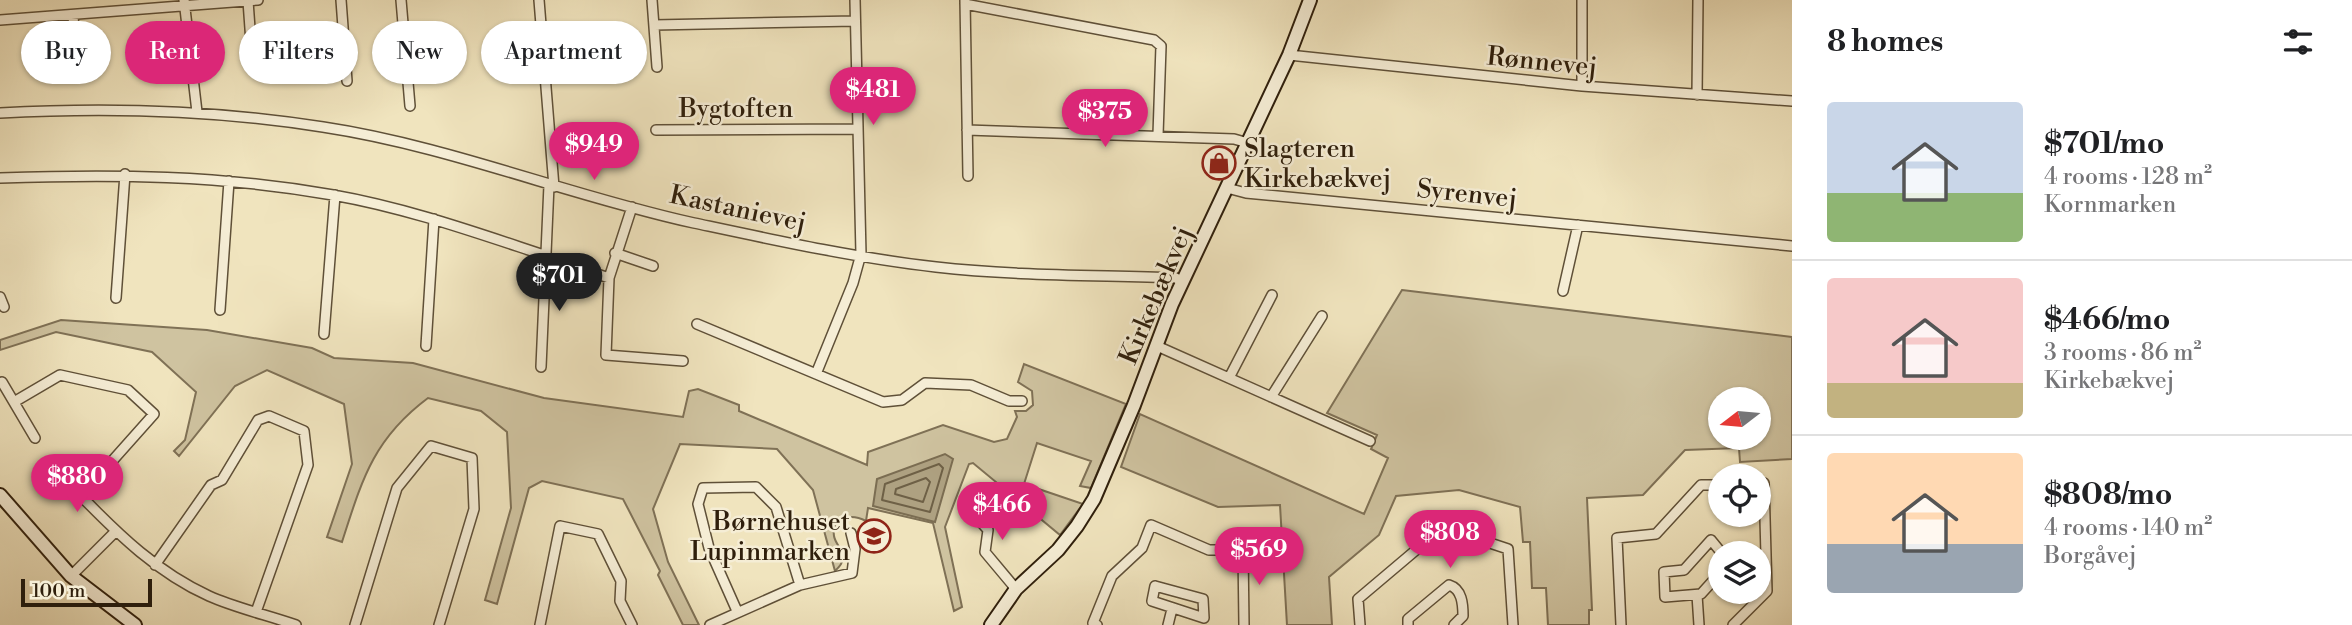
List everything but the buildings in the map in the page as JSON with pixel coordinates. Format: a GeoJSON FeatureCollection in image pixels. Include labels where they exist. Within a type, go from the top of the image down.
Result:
{"type":"FeatureCollection","features":[{"type":"Feature","properties":{"kind":"street"},"geometry":{"type":"LineString","coordinates":[[0,20],[73,15],[184,2],[258,0]]}},
{"type":"Feature","properties":{"kind":"street"},"geometry":{"type":"LineString","coordinates":[[341,0],[343,21]]}},
{"type":"Feature","properties":{"kind":"street"},"geometry":{"type":"LineString","coordinates":[[401,0],[410,106]]}},
{"type":"Feature","properties":{"kind":"street"},"geometry":{"type":"LineString","coordinates":[[539,0],[552,186],[551,258],[541,367]]}},
{"type":"Feature","properties":{"kind":"street"},"geometry":{"type":"LineString","coordinates":[[652,0],[657,67]]}},
{"type":"Feature","properties":{"kind":"street"},"geometry":{"type":"LineString","coordinates":[[816,374],[853,283],[861,254],[855,0]]}},
{"type":"Feature","properties":{"kind":"street","name":"Kirkebækvej"},"geometry":{"type":"LineString","coordinates":[[991,625],[1016,589],[1058,550],[1094,499],[1182,282],[1289,55],[1310,0]]}},
{"type":"Feature","properties":{"kind":"street"},"geometry":{"type":"LineString","coordinates":[[1582,86],[1583,0]]}},
{"type":"Feature","properties":{"kind":"street"},"geometry":{"type":"LineString","coordinates":[[1697,95],[1698,0]]}},
{"type":"Feature","properties":{"kind":"street"},"geometry":{"type":"LineString","coordinates":[[248,1],[249,21]]}},
{"type":"Feature","properties":{"kind":"street"},"geometry":{"type":"LineString","coordinates":[[184,2],[197,112]]}},
{"type":"Feature","properties":{"kind":"street"},"geometry":{"type":"LineString","coordinates":[[968,176],[965,2],[1154,40],[1161,46],[1157,135]]}},
{"type":"Feature","properties":{"kind":"street"},"geometry":{"type":"LineString","coordinates":[[73,15],[73,21]]}},
{"type":"Feature","properties":{"kind":"street"},"geometry":{"type":"LineString","coordinates":[[654,25],[856,21]]}},
{"type":"Feature","properties":{"kind":"street","name":"Rønnevej"},"geometry":{"type":"LineString","coordinates":[[1289,55],[1582,86],[1792,101]]}},
{"type":"Feature","properties":{"kind":"street","name":"Kastanievej"},"geometry":{"type":"LineString","coordinates":[[0,113],[72,110],[197,112],[324,127],[406,145],[693,223],[861,254],[937,267],[1176,278],[1182,282]]}},
{"type":"Feature","properties":{"kind":"street","name":"Bygtoften"},"geometry":{"type":"LineString","coordinates":[[656,130],[858,129]]}},
{"type":"Feature","properties":{"kind":"street"},"geometry":{"type":"LineString","coordinates":[[967,130],[1157,135],[1234,139],[1248,143]]}},
{"type":"Feature","properties":{"kind":"street"},"geometry":{"type":"LineString","coordinates":[[116,298],[125,174]]}},
{"type":"Feature","properties":{"kind":"street"},"geometry":{"type":"LineString","coordinates":[[0,178],[125,174],[229,181],[335,195],[434,219],[609,278]]}},
{"type":"Feature","properties":{"kind":"street"},"geometry":{"type":"LineString","coordinates":[[220,310],[229,181]]}},
{"type":"Feature","properties":{"kind":"street","name":"Syrenvej"},"geometry":{"type":"LineString","coordinates":[[1227,188],[1246,193],[1792,246]]}},
{"type":"Feature","properties":{"kind":"street"},"geometry":{"type":"LineString","coordinates":[[324,334],[335,195]]}},
{"type":"Feature","properties":{"kind":"street"},"geometry":{"type":"LineString","coordinates":[[632,207],[609,278],[606,355],[683,361]]}},
{"type":"Feature","properties":{"kind":"street"},"geometry":{"type":"LineString","coordinates":[[426,346],[434,219]]}},
{"type":"Feature","properties":{"kind":"street"},"geometry":{"type":"LineString","coordinates":[[1563,292],[1578,225]]}},
{"type":"Feature","properties":{"kind":"street"},"geometry":{"type":"LineString","coordinates":[[615,253],[653,266]]}},
{"type":"Feature","properties":{"kind":"street"},"geometry":{"type":"LineString","coordinates":[[1229,378],[1272,295]]}},
{"type":"Feature","properties":{"kind":"street"},"geometry":{"type":"LineString","coordinates":[[0,297],[5,307]]}},
{"type":"Feature","properties":{"kind":"street"},"geometry":{"type":"LineString","coordinates":[[1271,397],[1322,316]]}},
{"type":"Feature","properties":{"kind":"street"},"geometry":{"type":"LineString","coordinates":[[697,324],[883,402],[902,400],[925,383],[971,385],[1009,401],[1022,401]]}},
{"type":"Feature","properties":{"kind":"street"},"geometry":{"type":"LineString","coordinates":[[1157,346],[1370,441]]}},
{"type":"Feature","properties":{"kind":"street"},"geometry":{"type":"LineString","coordinates":[[14,402],[60,375],[128,390],[153,414],[81,496],[115,532],[155,565],[210,596],[294,625]]}},
{"type":"Feature","properties":{"kind":"street"},"geometry":{"type":"LineString","coordinates":[[2,383],[35,438]]}},
{"type":"Feature","properties":{"kind":"street"},"geometry":{"type":"LineString","coordinates":[[155,565],[211,485],[222,480],[258,420],[268,416],[304,431],[308,465],[256,612]]}},
{"type":"Feature","properties":{"kind":"street"},"geometry":{"type":"LineString","coordinates":[[355,625],[397,488],[431,446],[472,457],[474,509],[439,625]]}},
{"type":"Feature","properties":{"kind":"street"},"geometry":{"type":"LineString","coordinates":[[1621,625],[1617,538],[1656,534],[1701,485],[1708,485]]}},
{"type":"Feature","properties":{"kind":"street"},"geometry":{"type":"LineString","coordinates":[[737,611],[709,548],[698,503],[703,488],[756,487],[776,508],[800,585]]}},
{"type":"Feature","properties":{"kind":"street"},"geometry":{"type":"LineString","coordinates":[[0,495],[71,576],[135,625]]}},
{"type":"Feature","properties":{"kind":"street"},"geometry":{"type":"LineString","coordinates":[[972,512],[988,530],[985,552],[1016,589]]}},
{"type":"Feature","properties":{"kind":"street"},"geometry":{"type":"LineString","coordinates":[[1097,625],[1093,624],[1112,576],[1142,548],[1152,525],[1209,550],[1243,550],[1244,625]]}},
{"type":"Feature","properties":{"kind":"street"},"geometry":{"type":"LineString","coordinates":[[540,625],[560,526],[598,534],[621,581],[620,601],[632,625]]}},
{"type":"Feature","properties":{"kind":"street"},"geometry":{"type":"LineString","coordinates":[[1734,625],[1768,591],[1766,527]]}},
{"type":"Feature","properties":{"kind":"street"},"geometry":{"type":"LineString","coordinates":[[71,576],[115,532]]}},
{"type":"Feature","properties":{"kind":"street"},"geometry":{"type":"LineString","coordinates":[[1360,625],[1358,599],[1416,550],[1419,536],[1457,532],[1508,549],[1513,625]]}},
{"type":"Feature","properties":{"kind":"street"},"geometry":{"type":"LineString","coordinates":[[710,625],[800,585],[852,573],[855,549],[851,533]]}},
{"type":"Feature","properties":{"kind":"street"},"geometry":{"type":"LineString","coordinates":[[1711,540],[1720,551],[1720,573],[1697,595],[1665,597],[1664,572],[1684,570],[1711,540]]}},
{"type":"Feature","properties":{"kind":"street"},"geometry":{"type":"LineString","coordinates":[[1408,625],[1408,619],[1448,585],[1453,586],[1463,600],[1463,616],[1454,625]]}},
{"type":"Feature","properties":{"kind":"street"},"geometry":{"type":"LineString","coordinates":[[1155,586],[1203,598],[1204,618],[1182,612],[1172,609],[1152,601],[1155,586]]}},
{"type":"Feature","properties":{"kind":"street"},"geometry":{"type":"LineString","coordinates":[[1697,595],[1699,625]]}},
{"type":"Feature","properties":{"kind":"street"},"geometry":{"type":"LineString","coordinates":[[1168,625],[1172,609]]}},
{"type":"Feature","properties":{"kind":"shaded area"},"geometry":{"type":"Polygon","coordinates":[[[1402,290],[1792,337],[1792,459],[1740,462],[1739,450],[1771,450],[1771,387],[1708,387],[1708,449],[1685,450],[1643,495],[1587,498],[1592,610],[1589,610],[1589,625],[1548,625],[1546,588],[1532,588],[1530,542],[1523,542],[1520,507],[1459,490],[1396,496],[1379,535],[1329,577],[1332,625],[1287,625],[1280,505],[1218,507],[1121,467],[1140,414],[1364,514],[1388,458],[1371,449],[1377,435],[1327,413],[1402,290]]]}},
{"type":"Feature","properties":{"kind":"shaded area"},"geometry":{"type":"Polygon","coordinates":[[[61,320],[207,330],[312,348],[334,358],[413,363],[544,398],[683,417],[689,391],[698,389],[739,405],[739,411],[867,465],[868,452],[943,425],[994,442],[1007,439],[1017,417],[1015,411],[1026,411],[1033,405],[1032,391],[1018,382],[1024,364],[1126,404],[1091,488],[1080,486],[1091,461],[1037,443],[1024,484],[1083,504],[1060,535],[973,463],[969,464],[945,527],[962,607],[954,611],[933,523],[868,508],[866,521],[855,517],[839,520],[834,536],[843,558],[835,571],[813,490],[777,449],[680,444],[653,509],[668,562],[699,625],[683,625],[658,575],[660,571],[623,499],[542,481],[529,488],[497,604],[485,600],[511,508],[507,432],[481,411],[428,398],[409,413],[394,429],[372,462],[363,480],[342,542],[327,537],[352,464],[344,404],[267,370],[235,386],[179,456],[174,451],[185,440],[196,392],[152,352],[56,332],[0,350],[0,340],[61,320]]]}},
{"type":"Feature","properties":{"kind":"water"},"geometry":{"type":"Polygon","coordinates":[[[945,454],[953,459],[935,522],[873,506],[877,479],[945,454]]]}},
{"type":"Feature","properties":{"kind":"place","name":"Slagteren Kirkebækvej"},"geometry":{"type":"Point","coordinates":[1219,163]}},
{"type":"Feature","properties":{"kind":"place","name":"Børnehuset Lupinmarken"},"geometry":{"type":"Point","coordinates":[874,536]}}]}
